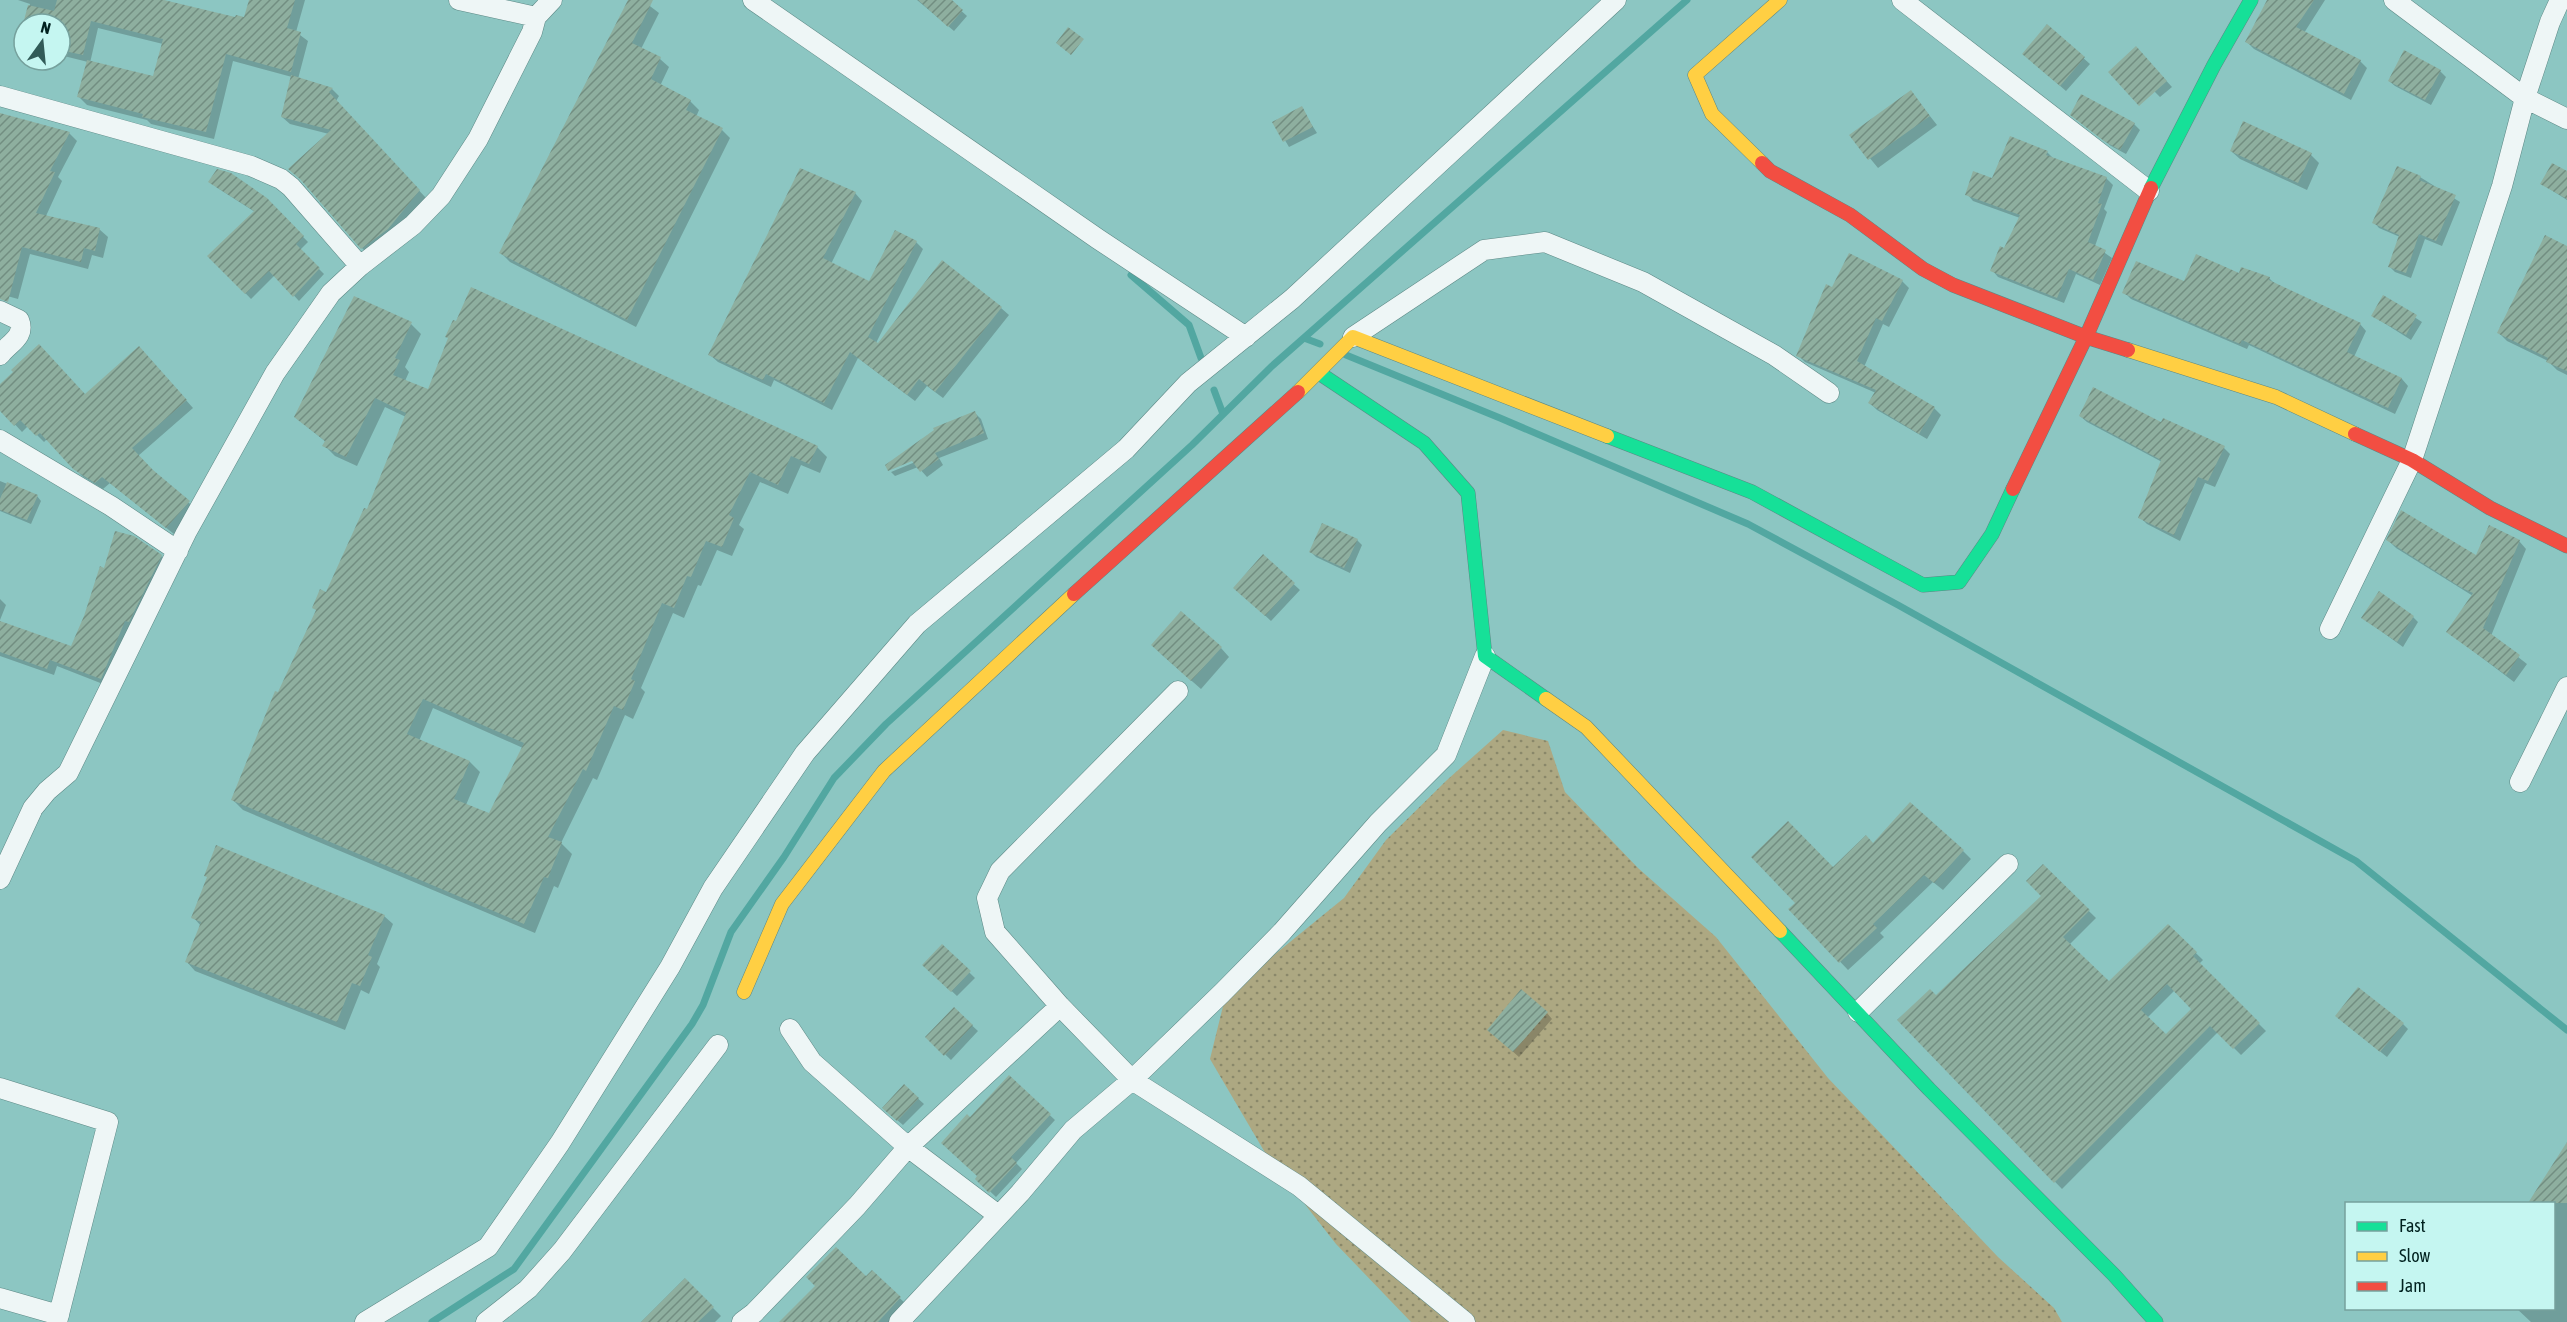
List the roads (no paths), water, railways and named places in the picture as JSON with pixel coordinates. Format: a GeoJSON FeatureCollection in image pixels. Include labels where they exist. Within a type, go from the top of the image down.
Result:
{"type":"FeatureCollection","features":[{"type":"Feature","properties":{"kind":"street"},"geometry":{"type":"LineString","coordinates":[[459,0],[536,17]]}},
{"type":"Feature","properties":{"kind":"street"},"geometry":{"type":"LineString","coordinates":[[0,879],[33,808],[47,791],[68,773],[178,551],[275,373],[331,293],[360,266],[413,225],[441,196],[478,139],[532,32],[536,17],[552,0]]}},
{"type":"Feature","properties":{"kind":"street"},"geometry":{"type":"LineString","coordinates":[[753,0],[1098,239],[1246,337]]}},
{"type":"Feature","properties":{"kind":"street"},"geometry":{"type":"LineString","coordinates":[[365,1322],[488,1247],[560,1143],[670,967],[713,888],[805,753],[917,624],[1126,449],[1188,384],[1292,299],[1616,0]]}},
{"type":"Feature","properties":{"kind":"street"},"geometry":{"type":"LineString","coordinates":[[1780,0],[1695,75],[1712,114],[1770,171],[1850,215],[1923,269],[1979,297],[2086,337],[2276,397],[2412,460],[2490,508],[2567,546]]}},
{"type":"Feature","properties":{"kind":"street"},"geometry":{"type":"LineString","coordinates":[[1902,0],[2149,191]]}},
{"type":"Feature","properties":{"kind":"street"},"geometry":{"type":"LineString","coordinates":[[1353,337],[1752,492],[1923,585],[1959,582],[1992,534],[2086,337],[2149,191],[2214,65],[2251,0]]}},
{"type":"Feature","properties":{"kind":"street"},"geometry":{"type":"LineString","coordinates":[[2394,0],[2525,98],[2567,119]]}},
{"type":"Feature","properties":{"kind":"street"},"geometry":{"type":"LineString","coordinates":[[2330,629],[2412,460],[2502,186],[2525,98],[2550,22],[2560,0]]}},
{"type":"Feature","properties":{"kind":"street"},"geometry":{"type":"LineString","coordinates":[[0,96],[251,166],[281,179],[300,195],[360,266]]}},
{"type":"Feature","properties":{"kind":"street"},"geometry":{"type":"LineString","coordinates":[[744,992],[782,904],[884,771],[1143,530],[1319,373],[1353,337],[1484,250],[1545,242],[1643,282],[1774,356],[1829,393]]}},
{"type":"Feature","properties":{"kind":"street"},"geometry":{"type":"LineString","coordinates":[[0,311],[19,320],[22,328],[20,335],[0,355]]}},
{"type":"Feature","properties":{"kind":"street"},"geometry":{"type":"LineString","coordinates":[[899,1322],[1020,1193],[1073,1130],[1132,1080],[1282,932],[1378,823],[1446,755],[1485,656],[1468,493],[1424,443],[1319,373]]}},
{"type":"Feature","properties":{"kind":"street"},"geometry":{"type":"LineString","coordinates":[[0,440],[111,506],[178,551]]}},
{"type":"Feature","properties":{"kind":"street"},"geometry":{"type":"LineString","coordinates":[[1485,656],[1586,727],[1929,1089],[2114,1275],[2156,1322]]}},
{"type":"Feature","properties":{"kind":"street"},"geometry":{"type":"LineString","coordinates":[[2520,782],[2567,687]]}},
{"type":"Feature","properties":{"kind":"street"},"geometry":{"type":"LineString","coordinates":[[1178,691],[1000,871],[987,898],[995,932],[1060,1006],[1132,1080],[1299,1186],[1465,1322]]}},
{"type":"Feature","properties":{"kind":"street"},"geometry":{"type":"LineString","coordinates":[[1858,1012],[2008,864]]}},
{"type":"Feature","properties":{"kind":"street"},"geometry":{"type":"LineString","coordinates":[[741,1322],[754,1313],[857,1206],[908,1147],[1060,1006]]}},
{"type":"Feature","properties":{"kind":"street"},"geometry":{"type":"LineString","coordinates":[[790,1029],[812,1062],[908,1147],[998,1215]]}},
{"type":"Feature","properties":{"kind":"street"},"geometry":{"type":"LineString","coordinates":[[486,1322],[528,1289],[562,1251],[718,1045]]}},
{"type":"Feature","properties":{"kind":"street"},"geometry":{"type":"LineString","coordinates":[[0,1088],[108,1122],[58,1318],[0,1298]]}},
{"type":"Feature","properties":{"kind":"waterway"},"geometry":{"type":"LineString","coordinates":[[432,1322],[514,1269],[692,1024],[703,1005],[731,932],[784,857],[834,778],[886,724],[1192,445],[1272,366],[1687,0]]}},
{"type":"Feature","properties":{"kind":"waterway"},"geometry":{"type":"LineString","coordinates":[[1131,275],[1189,325],[1201,358]]}},
{"type":"Feature","properties":{"kind":"waterway"},"geometry":{"type":"LineString","coordinates":[[1304,338],[1320,344]]}},
{"type":"Feature","properties":{"kind":"waterway"},"geometry":{"type":"LineString","coordinates":[[1346,355],[1748,524],[1898,605],[2356,861],[2567,1030]]}},
{"type":"Feature","properties":{"kind":"waterway"},"geometry":{"type":"LineString","coordinates":[[1214,390],[1223,414]]}}]}
